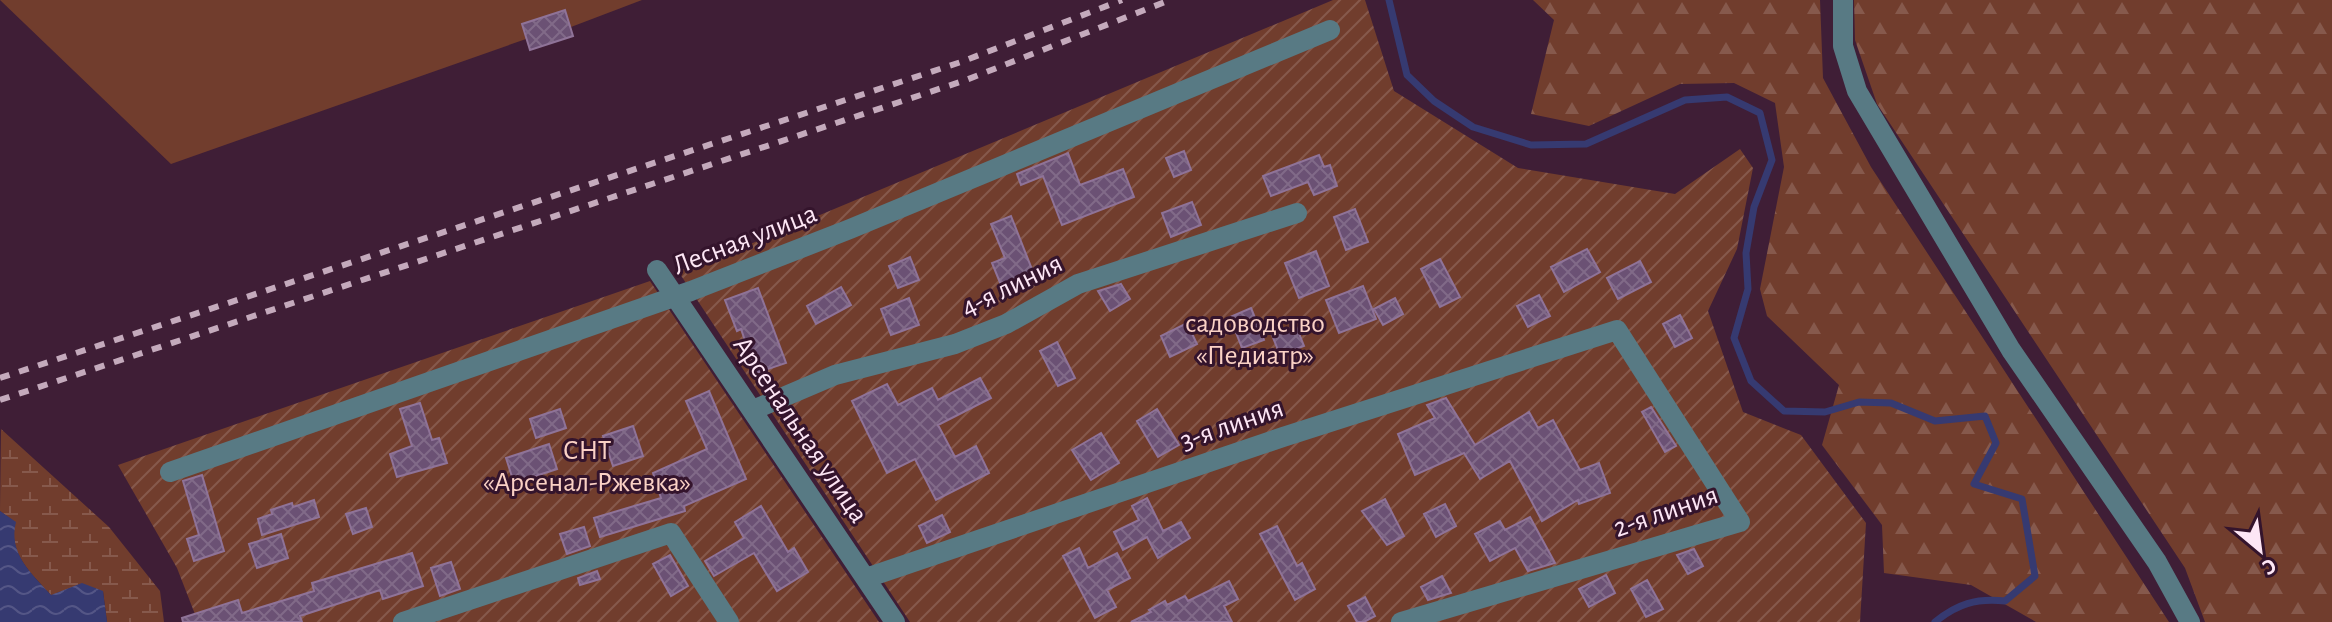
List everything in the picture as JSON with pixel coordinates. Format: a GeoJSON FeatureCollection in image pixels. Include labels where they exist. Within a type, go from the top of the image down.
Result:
{"type":"FeatureCollection","features":[{"type":"Feature","properties":{"kind":"street"},"geometry":{"type":"LineString","coordinates":[[1843,0],[1843,46],[1857,91],[2011,350],[2157,562],[2190,622]]}},
{"type":"Feature","properties":{"kind":"street","name":"Лесная улица"},"geometry":{"type":"LineString","coordinates":[[170,472],[676,297],[850,229],[1330,30]]}},
{"type":"Feature","properties":{"kind":"street","name":"4-я линия"},"geometry":{"type":"LineString","coordinates":[[753,410],[835,375],[955,344],[1006,324],[1078,284],[1297,213]]}},
{"type":"Feature","properties":{"kind":"street","name":"Арсенальная улица"},"geometry":{"type":"LineString","coordinates":[[657,270],[895,622]]}},
{"type":"Feature","properties":{"kind":"street","name":"3-я линия"},"geometry":{"type":"LineString","coordinates":[[866,578],[1283,437],[1617,330]]}},
{"type":"Feature","properties":{"kind":"street","name":"2-я линия"},"geometry":{"type":"LineString","coordinates":[[1401,622],[1740,522],[1617,330]]}},
{"type":"Feature","properties":{"kind":"street"},"geometry":{"type":"LineString","coordinates":[[403,622],[671,533],[729,622]]}},
{"type":"Feature","properties":{"kind":"green space"},"geometry":{"type":"Polygon","coordinates":[[[0,0],[642,0],[571,27],[573,36],[530,50],[526,39],[171,164],[0,0]]]}},
{"type":"Feature","properties":{"kind":"green space","name":"садоводство «Педиатр»"},"geometry":{"type":"Polygon","coordinates":[[[1333,0],[1365,0],[1394,91],[1518,168],[1675,194],[1740,149],[1753,168],[1737,249],[1708,311],[1743,412],[1801,435],[1866,523],[1860,622],[910,622],[678,271],[717,258],[1333,0]]]}},
{"type":"Feature","properties":{"kind":"green space"},"geometry":{"type":"Polygon","coordinates":[[[1533,0],[1820,0],[1823,78],[1871,167],[2169,622],[2036,622],[1971,585],[1884,573],[1882,525],[1822,445],[1839,385],[1767,316],[1760,289],[1784,167],[1775,103],[1734,83],[1680,84],[1589,126],[1531,114],[1554,20],[1533,0]]]}},
{"type":"Feature","properties":{"kind":"green space"},"geometry":{"type":"Polygon","coordinates":[[[1854,0],[2332,0],[2332,622],[2205,622],[2185,568],[1877,104],[1855,40],[1854,0]]]}},
{"type":"Feature","properties":{"kind":"green space","name":"СНТ «Арсенал-Ржевка»"},"geometry":{"type":"Polygon","coordinates":[[[650,281],[879,622],[198,622],[177,568],[118,465],[650,281]]]}},
{"type":"Feature","properties":{"kind":"green space"},"geometry":{"type":"Polygon","coordinates":[[[1,429],[109,527],[160,591],[164,622],[107,622],[103,591],[51,595],[36,579],[18,553],[15,522],[0,511],[1,429]]]}},
{"type":"Feature","properties":{"kind":"water"},"geometry":{"type":"Polygon","coordinates":[[[0,511],[16,522],[14,533],[18,553],[51,595],[82,583],[103,591],[107,622],[0,622],[0,511]]]}},
{"type":"Feature","properties":{"kind":"building"},"geometry":{"type":"Polygon","coordinates":[[[565,10],[573,36],[530,50],[522,24],[565,10]]]}},
{"type":"Feature","properties":{"kind":"building"},"geometry":{"type":"Polygon","coordinates":[[[1184,151],[1191,170],[1174,177],[1166,158],[1184,151]]]}},
{"type":"Feature","properties":{"kind":"building"},"geometry":{"type":"Polygon","coordinates":[[[1068,153],[1080,185],[1123,169],[1134,197],[1062,225],[1043,176],[1021,185],[1017,174],[1068,153]]]}},
{"type":"Feature","properties":{"kind":"building"},"geometry":{"type":"Polygon","coordinates":[[[1319,155],[1324,167],[1330,165],[1337,186],[1314,195],[1308,182],[1271,196],[1263,176],[1319,155]]]}},
{"type":"Feature","properties":{"kind":"building"},"geometry":{"type":"Polygon","coordinates":[[[1192,202],[1201,225],[1171,237],[1162,213],[1192,202]]]}},
{"type":"Feature","properties":{"kind":"building"},"geometry":{"type":"Polygon","coordinates":[[[1355,209],[1368,242],[1346,250],[1334,217],[1355,209]]]}},
{"type":"Feature","properties":{"kind":"building"},"geometry":{"type":"Polygon","coordinates":[[[1011,216],[1035,277],[1003,290],[992,263],[1005,258],[991,224],[1011,216]]]}},
{"type":"Feature","properties":{"kind":"building"},"geometry":{"type":"Polygon","coordinates":[[[1587,249],[1600,272],[1564,292],[1551,267],[1587,249]]]}},
{"type":"Feature","properties":{"kind":"building"},"geometry":{"type":"Polygon","coordinates":[[[1316,251],[1329,286],[1299,298],[1285,263],[1316,251]]]}},
{"type":"Feature","properties":{"kind":"building"},"geometry":{"type":"Polygon","coordinates":[[[910,257],[919,280],[898,288],[889,266],[910,257]]]}},
{"type":"Feature","properties":{"kind":"building"},"geometry":{"type":"Polygon","coordinates":[[[1440,259],[1460,297],[1440,307],[1421,269],[1440,259]]]}},
{"type":"Feature","properties":{"kind":"building"},"geometry":{"type":"Polygon","coordinates":[[[1640,261],[1651,282],[1618,299],[1607,278],[1640,261]]]}},
{"type":"Feature","properties":{"kind":"building"},"geometry":{"type":"Polygon","coordinates":[[[1121,284],[1130,299],[1110,311],[1098,291],[1121,284]]]}},
{"type":"Feature","properties":{"kind":"building"},"geometry":{"type":"Polygon","coordinates":[[[1363,286],[1376,319],[1339,333],[1326,300],[1363,286]]]}},
{"type":"Feature","properties":{"kind":"building"},"geometry":{"type":"Polygon","coordinates":[[[841,287],[851,305],[816,324],[807,306],[841,287]]]}},
{"type":"Feature","properties":{"kind":"building"},"geometry":{"type":"Polygon","coordinates":[[[758,288],[786,363],[756,373],[741,329],[737,331],[725,300],[758,288]]]}},
{"type":"Feature","properties":{"kind":"building"},"geometry":{"type":"Polygon","coordinates":[[[1539,295],[1550,316],[1528,327],[1517,306],[1539,295]]]}},
{"type":"Feature","properties":{"kind":"building"},"geometry":{"type":"Polygon","coordinates":[[[909,298],[919,325],[891,335],[881,309],[909,298]]]}},
{"type":"Feature","properties":{"kind":"building"},"geometry":{"type":"Polygon","coordinates":[[[1395,298],[1403,314],[1383,325],[1374,309],[1395,298]]]}},
{"type":"Feature","properties":{"kind":"building"},"geometry":{"type":"Polygon","coordinates":[[[1251,308],[1264,340],[1242,348],[1230,317],[1251,308]]]}},
{"type":"Feature","properties":{"kind":"building"},"geometry":{"type":"Polygon","coordinates":[[[1680,315],[1692,338],[1675,347],[1663,324],[1680,315]]]}},
{"type":"Feature","properties":{"kind":"building"},"geometry":{"type":"Polygon","coordinates":[[[1187,323],[1197,344],[1170,357],[1161,336],[1187,323]]]}},
{"type":"Feature","properties":{"kind":"building"},"geometry":{"type":"Polygon","coordinates":[[[1296,326],[1304,346],[1280,355],[1272,335],[1296,326]]]}},
{"type":"Feature","properties":{"kind":"building"},"geometry":{"type":"Polygon","coordinates":[[[1057,342],[1075,378],[1058,386],[1040,351],[1057,342]]]}},
{"type":"Feature","properties":{"kind":"building"},"geometry":{"type":"Polygon","coordinates":[[[980,378],[991,398],[938,425],[955,457],[976,446],[989,473],[936,500],[915,459],[887,473],[852,401],[887,384],[898,405],[932,388],[938,400],[980,378]]]}},
{"type":"Feature","properties":{"kind":"building"},"geometry":{"type":"Polygon","coordinates":[[[709,391],[746,479],[684,506],[685,511],[600,537],[594,518],[661,498],[653,473],[707,449],[686,401],[709,391]]]}},
{"type":"Feature","properties":{"kind":"building"},"geometry":{"type":"Polygon","coordinates":[[[1446,398],[1475,445],[1529,412],[1538,428],[1553,420],[1580,470],[1599,463],[1610,493],[1579,504],[1578,500],[1542,521],[1510,461],[1480,479],[1464,453],[1415,475],[1398,434],[1435,418],[1427,405],[1446,398]]]}},
{"type":"Feature","properties":{"kind":"building"},"geometry":{"type":"Polygon","coordinates":[[[420,403],[432,440],[439,438],[447,463],[397,477],[390,454],[412,446],[400,409],[420,403]]]}},
{"type":"Feature","properties":{"kind":"building"},"geometry":{"type":"Polygon","coordinates":[[[1651,407],[1676,446],[1665,452],[1642,412],[1651,407]]]}},
{"type":"Feature","properties":{"kind":"building"},"geometry":{"type":"Polygon","coordinates":[[[560,409],[566,428],[536,438],[530,419],[560,409]]]}},
{"type":"Feature","properties":{"kind":"building"},"geometry":{"type":"Polygon","coordinates":[[[1157,409],[1179,445],[1158,457],[1137,421],[1157,409]]]}},
{"type":"Feature","properties":{"kind":"building"},"geometry":{"type":"Polygon","coordinates":[[[633,426],[643,456],[613,466],[603,436],[633,426]]]}},
{"type":"Feature","properties":{"kind":"building"},"geometry":{"type":"Polygon","coordinates":[[[1101,433],[1119,463],[1091,480],[1072,450],[1101,433]]]}},
{"type":"Feature","properties":{"kind":"building"},"geometry":{"type":"Polygon","coordinates":[[[549,444],[557,469],[514,483],[506,458],[549,444]]]}},
{"type":"Feature","properties":{"kind":"building"},"geometry":{"type":"Polygon","coordinates":[[[202,475],[224,551],[194,561],[187,539],[199,535],[183,481],[202,475]]]}},
{"type":"Feature","properties":{"kind":"building"},"geometry":{"type":"Polygon","coordinates":[[[1147,498],[1163,531],[1181,522],[1190,538],[1158,558],[1147,537],[1123,550],[1114,532],[1139,520],[1132,506],[1147,498]]]}},
{"type":"Feature","properties":{"kind":"building"},"geometry":{"type":"Polygon","coordinates":[[[1385,499],[1404,536],[1387,545],[1362,511],[1385,499]]]}},
{"type":"Feature","properties":{"kind":"building"},"geometry":{"type":"Polygon","coordinates":[[[314,500],[319,517],[262,535],[258,519],[272,514],[271,510],[314,500]]]}},
{"type":"Feature","properties":{"kind":"building"},"geometry":{"type":"Polygon","coordinates":[[[1445,504],[1456,526],[1436,537],[1424,514],[1445,504]]]}},
{"type":"Feature","properties":{"kind":"building"},"geometry":{"type":"Polygon","coordinates":[[[761,506],[788,552],[794,548],[808,572],[777,591],[754,553],[714,576],[705,561],[744,538],[735,522],[761,506]]]}},
{"type":"Feature","properties":{"kind":"building"},"geometry":{"type":"Polygon","coordinates":[[[366,508],[372,527],[353,534],[346,514],[366,508]]]}},
{"type":"Feature","properties":{"kind":"building"},"geometry":{"type":"Polygon","coordinates":[[[942,515],[950,532],[927,543],[919,526],[942,515]]]}},
{"type":"Feature","properties":{"kind":"building"},"geometry":{"type":"Polygon","coordinates":[[[1530,517],[1555,563],[1528,571],[1515,548],[1490,561],[1475,534],[1500,521],[1505,530],[1530,517]]]}},
{"type":"Feature","properties":{"kind":"building"},"geometry":{"type":"Polygon","coordinates":[[[1277,526],[1297,566],[1302,563],[1315,589],[1295,600],[1260,534],[1277,526]]]}},
{"type":"Feature","properties":{"kind":"building"},"geometry":{"type":"Polygon","coordinates":[[[584,527],[590,546],[567,554],[560,534],[584,527]]]}},
{"type":"Feature","properties":{"kind":"building"},"geometry":{"type":"Polygon","coordinates":[[[281,534],[288,558],[257,568],[249,544],[281,534]]]}},
{"type":"Feature","properties":{"kind":"building"},"geometry":{"type":"Polygon","coordinates":[[[1079,548],[1088,568],[1117,553],[1130,578],[1107,590],[1116,607],[1095,618],[1063,556],[1079,548]]]}},
{"type":"Feature","properties":{"kind":"building"},"geometry":{"type":"Polygon","coordinates":[[[1694,549],[1703,566],[1688,574],[1677,555],[1694,549]]]}},
{"type":"Feature","properties":{"kind":"building"},"geometry":{"type":"Polygon","coordinates":[[[412,553],[423,586],[383,599],[380,590],[300,616],[302,622],[183,622],[182,618],[238,600],[242,613],[314,591],[312,583],[412,553]]]}},
{"type":"Feature","properties":{"kind":"building"},"geometry":{"type":"Polygon","coordinates":[[[670,555],[688,586],[671,596],[653,564],[670,555]]]}},
{"type":"Feature","properties":{"kind":"building"},"geometry":{"type":"Polygon","coordinates":[[[451,562],[460,589],[440,596],[431,568],[451,562]]]}},
{"type":"Feature","properties":{"kind":"building"},"geometry":{"type":"Polygon","coordinates":[[[597,571],[600,579],[580,585],[578,578],[597,571]]]}},
{"type":"Feature","properties":{"kind":"building"},"geometry":{"type":"Polygon","coordinates":[[[1606,575],[1615,593],[1589,607],[1579,589],[1606,575]]]}},
{"type":"Feature","properties":{"kind":"building"},"geometry":{"type":"Polygon","coordinates":[[[1442,576],[1451,593],[1428,600],[1421,587],[1442,576]]]}},
{"type":"Feature","properties":{"kind":"building"},"geometry":{"type":"Polygon","coordinates":[[[1647,580],[1663,609],[1646,617],[1631,589],[1647,580]]]}},
{"type":"Feature","properties":{"kind":"building"},"geometry":{"type":"Polygon","coordinates":[[[1229,581],[1238,599],[1224,606],[1232,622],[1131,622],[1165,601],[1167,605],[1185,596],[1188,601],[1229,581]]]}},
{"type":"Feature","properties":{"kind":"building"},"geometry":{"type":"Polygon","coordinates":[[[1365,597],[1375,616],[1357,622],[1348,606],[1365,597]]]}},
{"type":"Feature","properties":{"kind":"waterway"},"geometry":{"type":"LineString","coordinates":[[1389,0],[1407,75],[1434,101],[1473,127],[1531,145],[1586,144],[1685,100],[1727,97],[1760,113],[1772,160],[1754,207],[1746,253],[1748,289],[1734,338],[1751,381],[1784,411],[1825,412],[1859,402],[1891,403],[1935,421],[1985,416],[1996,443],[1974,484],[2022,499],[2035,576],[2005,601],[1985,600],[1967,604],[1935,622]]}},
{"type":"Feature","properties":{"kind":"railway"},"geometry":{"type":"LineString","coordinates":[[0,378],[961,62],[1122,0]]}},
{"type":"Feature","properties":{"kind":"railway"},"geometry":{"type":"LineString","coordinates":[[0,400],[966,80],[1170,0]]}}]}
